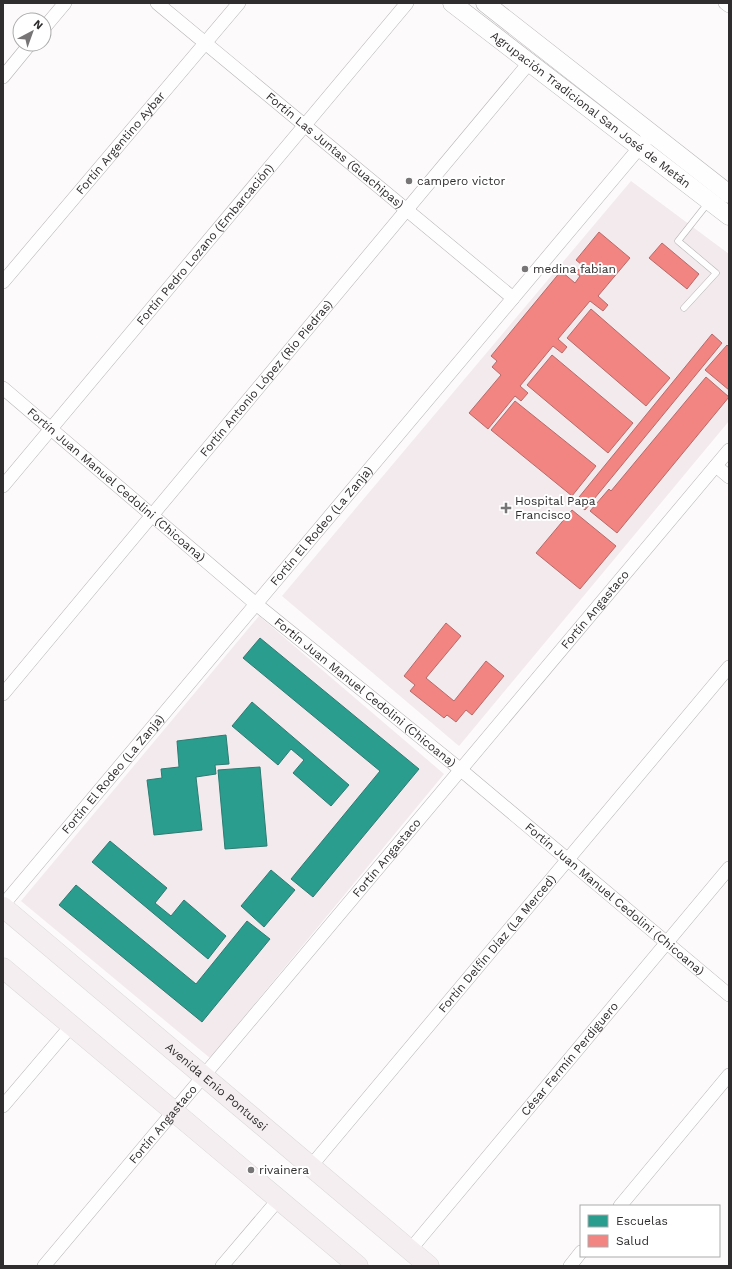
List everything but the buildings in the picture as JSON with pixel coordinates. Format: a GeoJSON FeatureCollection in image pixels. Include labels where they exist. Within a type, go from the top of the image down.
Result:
{"type":"FeatureCollection","features":[{"type":"Feature","properties":{"kind":"main road","name":"Avenida Enio Pontussi"},"geometry":{"type":"LineString","coordinates":[[3,906],[429,1266]]}},
{"type":"Feature","properties":{"kind":"main road"},"geometry":{"type":"LineString","coordinates":[[3,968],[358,1266]]}},
{"type":"Feature","properties":{"kind":"street"},"geometry":{"type":"LineString","coordinates":[[52,18],[64,3]]}},
{"type":"Feature","properties":{"kind":"street","name":"Fortín Las Juntas (Guachipas)"},"geometry":{"type":"LineString","coordinates":[[157,3],[513,298]]}},
{"type":"Feature","properties":{"kind":"street","name":"Fortín Argentino Aybar"},"geometry":{"type":"LineString","coordinates":[[3,282],[239,3]]}},
{"type":"Feature","properties":{"kind":"street","name":"Fortín Pedro Lozano (Embarcación)"},"geometry":{"type":"LineString","coordinates":[[3,486],[407,3]]}},
{"type":"Feature","properties":{"kind":"street","name":"Agrupación Tradicional San José de Metán"},"geometry":{"type":"LineString","coordinates":[[452,3],[709,201],[728,214]]}},
{"type":"Feature","properties":{"kind":"street","name":"Agrupación Tradicional San José de Metán"},"geometry":{"type":"LineString","coordinates":[[485,3],[729,194]]}},
{"type":"Feature","properties":{"kind":"street"},"geometry":{"type":"LineString","coordinates":[[725,3],[729,6]]}},
{"type":"Feature","properties":{"kind":"street"},"geometry":{"type":"LineString","coordinates":[[3,77],[23,52]]}},
{"type":"Feature","properties":{"kind":"street","name":"Fortín Antonio López (Río Piedras)"},"geometry":{"type":"LineString","coordinates":[[3,694],[408,211],[529,63]]}},
{"type":"Feature","properties":{"kind":"street","name":"Fortín El Rodeo (La Zanja)"},"geometry":{"type":"LineString","coordinates":[[3,906],[640,147],[650,133]]}},
{"type":"Feature","properties":{"kind":"street","name":"Fortín Juan Manuel Cedolini (Chicoana)"},"geometry":{"type":"LineString","coordinates":[[3,388],[256,604],[461,770],[729,995]]}},
{"type":"Feature","properties":{"kind":"street","name":"Fortín Angastaco"},"geometry":{"type":"LineString","coordinates":[[44,1266],[729,450]]}},
{"type":"Feature","properties":{"kind":"street"},"geometry":{"type":"LineString","coordinates":[[716,466],[729,477]]}},
{"type":"Feature","properties":{"kind":"street","name":"Fortín Delfín Díaz (La Merced)"},"geometry":{"type":"LineString","coordinates":[[311,1166],[729,667]]}},
{"type":"Feature","properties":{"kind":"street","name":"César Fermín Perdiguero"},"geometry":{"type":"LineString","coordinates":[[410,1250],[729,868]]}},
{"type":"Feature","properties":{"kind":"street"},"geometry":{"type":"LineString","coordinates":[[3,1106],[71,1026]]}},
{"type":"Feature","properties":{"kind":"street"},"geometry":{"type":"LineString","coordinates":[[621,1205],[729,1075]]}},
{"type":"Feature","properties":{"kind":"street"},"geometry":{"type":"LineString","coordinates":[[222,1266],[278,1200]]}},
{"type":"Feature","properties":{"kind":"street"},"geometry":{"type":"LineString","coordinates":[[570,1266],[580,1253]]}},
{"type":"Feature","properties":{"kind":"lane"},"geometry":{"type":"LineString","coordinates":[[684,308],[716,273],[678,241],[709,201]]}},
{"type":"Feature","properties":{"kind":"shaded area","name":"Hospital Papa Francisco"},"geometry":{"type":"Polygon","coordinates":[[[631,181],[729,254],[729,421],[459,746],[282,596],[631,181]]]}},
{"type":"Feature","properties":{"kind":"shaded area"},"geometry":{"type":"Polygon","coordinates":[[[259,616],[444,774],[210,1058],[21,901],[259,616]]]}},
{"type":"Feature","properties":{"kind":"place","name":"campero victor"},"geometry":{"type":"Point","coordinates":[409,181]}},
{"type":"Feature","properties":{"kind":"place","name":"medina fabian"},"geometry":{"type":"Point","coordinates":[525,269]}},
{"type":"Feature","properties":{"kind":"place","name":"Hospital Papa Francisco"},"geometry":{"type":"Point","coordinates":[506,508]}},
{"type":"Feature","properties":{"kind":"place","name":"rivainera"},"geometry":{"type":"Point","coordinates":[251,1170]}}]}
